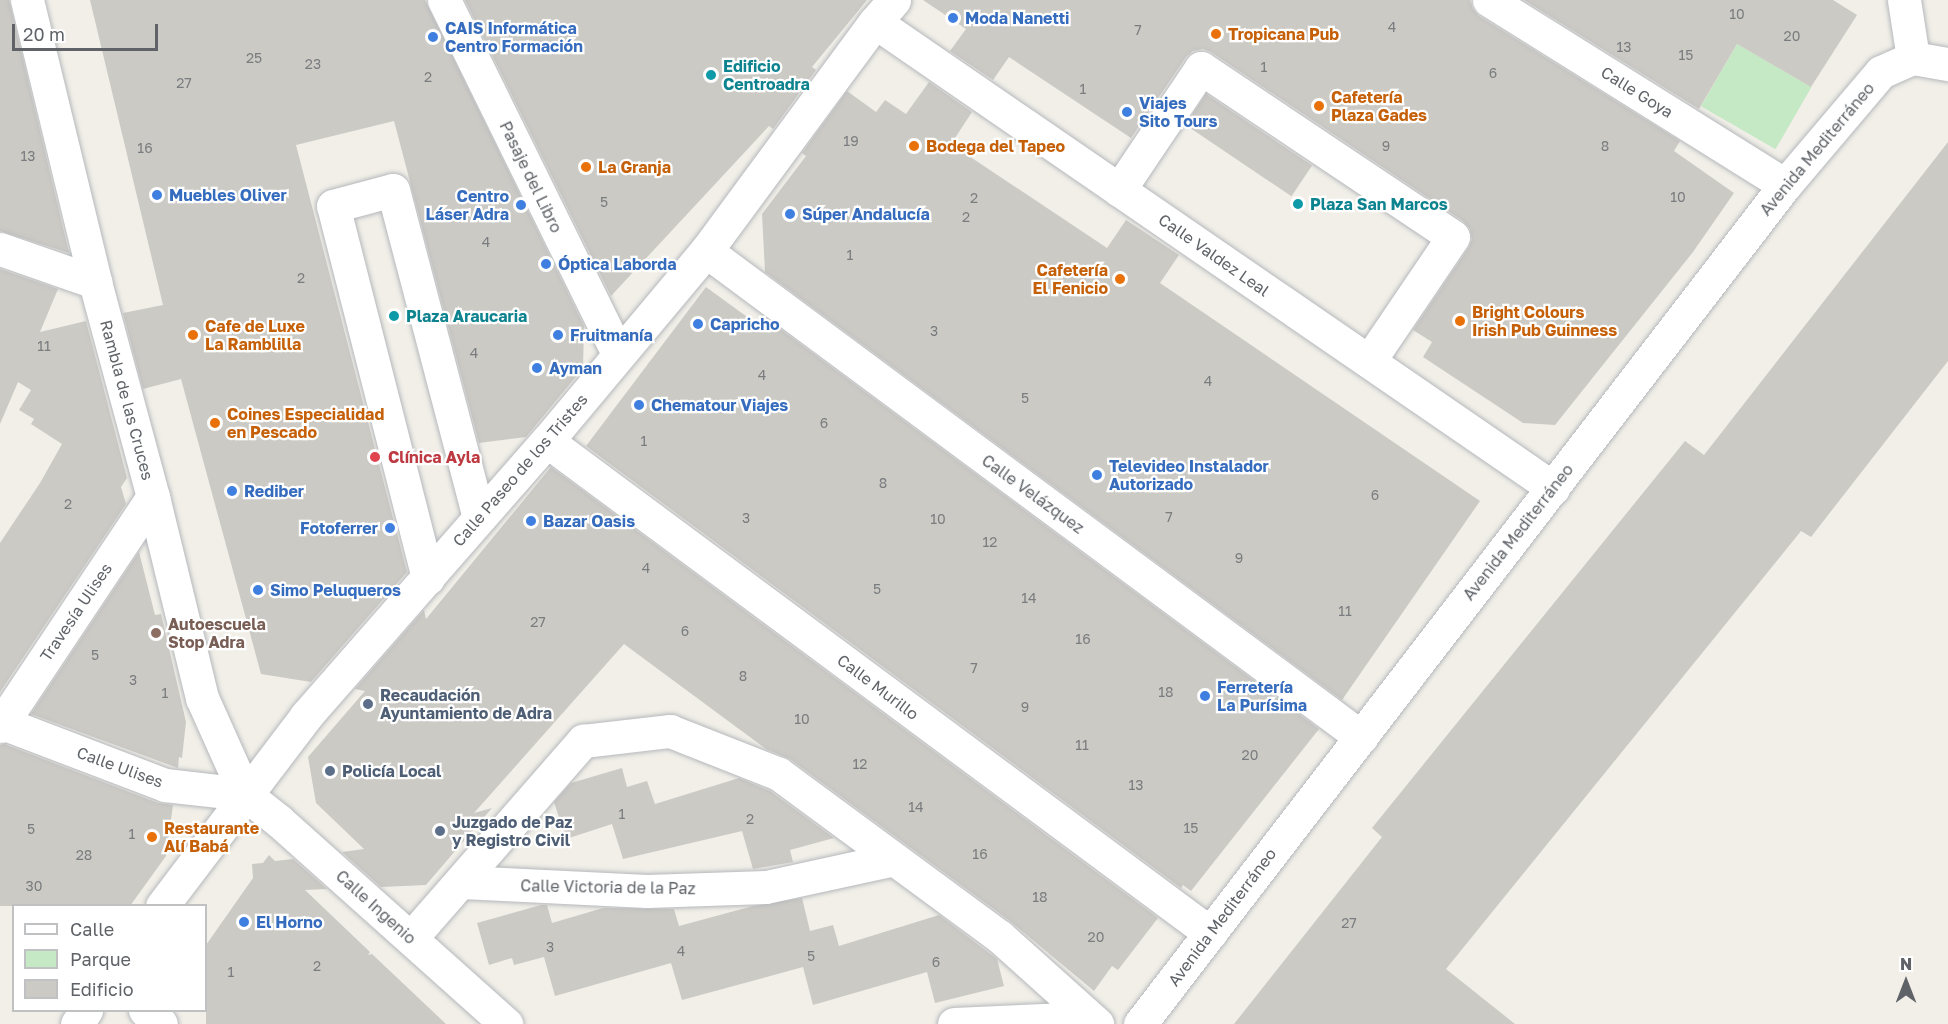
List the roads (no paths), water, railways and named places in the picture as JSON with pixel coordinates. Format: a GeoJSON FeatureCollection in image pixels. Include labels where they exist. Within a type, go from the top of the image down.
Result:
{"type":"FeatureCollection","features":[{"type":"Feature","properties":{"kind":"street","name":"Rambla de las Cruces"},"geometry":{"type":"LineString","coordinates":[[27,0],[95,282],[153,497],[202,698],[245,794]]}},
{"type":"Feature","properties":{"kind":"street","name":"Pasaje del Libro"},"geometry":{"type":"LineString","coordinates":[[444,0],[618,353]]}},
{"type":"Feature","properties":{"kind":"street","name":"Calle Goya"},"geometry":{"type":"LineString","coordinates":[[1489,0],[1785,186]]}},
{"type":"Feature","properties":{"kind":"street"},"geometry":{"type":"LineString","coordinates":[[1904,0],[1913,58],[1948,64]]}},
{"type":"Feature","properties":{"kind":"street","name":"Calle Paseo de los Tristes"},"geometry":{"type":"LineString","coordinates":[[163,904],[306,716],[547,441],[618,353],[706,251],[885,11]]}},
{"type":"Feature","properties":{"kind":"street","name":"Calle Valdez Leal"},"geometry":{"type":"LineString","coordinates":[[885,11],[1119,189],[1553,488]]}},
{"type":"Feature","properties":{"kind":"street","name":"Avenida Mediterráneo"},"geometry":{"type":"LineString","coordinates":[[1140,1024],[1785,186],[1881,72],[1913,58]]}},
{"type":"Feature","properties":{"kind":"street"},"geometry":{"type":"LineString","coordinates":[[1119,189],[1201,68],[1453,237],[1369,362]]}},
{"type":"Feature","properties":{"kind":"street"},"geometry":{"type":"LineString","coordinates":[[428,578],[333,206],[393,190],[479,518]]}},
{"type":"Feature","properties":{"kind":"street"},"geometry":{"type":"LineString","coordinates":[[0,249],[95,282]]}},
{"type":"Feature","properties":{"kind":"street","name":"Calle Velázquez"},"geometry":{"type":"LineString","coordinates":[[706,251],[1361,737]]}},
{"type":"Feature","properties":{"kind":"street","name":"Calle Murillo"},"geometry":{"type":"LineString","coordinates":[[547,441],[1210,933]]}},
{"type":"Feature","properties":{"kind":"street","name":"Travesía Ulises"},"geometry":{"type":"LineString","coordinates":[[1,724],[153,497]]}},
{"type":"Feature","properties":{"kind":"street","name":"Calle Ulises"},"geometry":{"type":"LineString","coordinates":[[1,724],[165,785],[245,794]]}},
{"type":"Feature","properties":{"kind":"street"},"geometry":{"type":"LineString","coordinates":[[411,938],[583,741],[670,731],[779,774],[999,936],[1092,1021]]}},
{"type":"Feature","properties":{"kind":"street","name":"Calle Ingenio"},"geometry":{"type":"LineString","coordinates":[[245,794],[279,821],[506,1024]]}},
{"type":"Feature","properties":{"kind":"street","name":"Calle Victoria de la Paz"},"geometry":{"type":"LineString","coordinates":[[462,882],[647,891],[766,887],[894,859]]}},
{"type":"Feature","properties":{"kind":"street"},"geometry":{"type":"LineString","coordinates":[[147,1012],[161,1024]]}},
{"type":"Feature","properties":{"kind":"street"},"geometry":{"type":"LineString","coordinates":[[954,1024],[1092,1021]]}},
{"type":"Feature","properties":{"kind":"place","name":"Moda Nanetti"},"geometry":{"type":"Point","coordinates":[953,18]}},
{"type":"Feature","properties":{"kind":"place","name":"Tropicana Pub"},"geometry":{"type":"Point","coordinates":[1216,34]}},
{"type":"Feature","properties":{"kind":"place","name":"CAIS Informática Centro Formación"},"geometry":{"type":"Point","coordinates":[433,37]}},
{"type":"Feature","properties":{"kind":"place","name":"Edificio Centroadra"},"geometry":{"type":"Point","coordinates":[711,75]}},
{"type":"Feature","properties":{"kind":"place","name":"Cafetería Plaza Gades"},"geometry":{"type":"Point","coordinates":[1319,106]}},
{"type":"Feature","properties":{"kind":"place","name":"Viajes Sito Tours"},"geometry":{"type":"Point","coordinates":[1127,112]}},
{"type":"Feature","properties":{"kind":"place","name":"Bodega del Tapeo"},"geometry":{"type":"Point","coordinates":[914,146]}},
{"type":"Feature","properties":{"kind":"place","name":"La Granja"},"geometry":{"type":"Point","coordinates":[586,167]}},
{"type":"Feature","properties":{"kind":"place","name":"Muebles Oliver"},"geometry":{"type":"Point","coordinates":[157,195]}},
{"type":"Feature","properties":{"kind":"place","name":"Plaza San Marcos"},"geometry":{"type":"Point","coordinates":[1298,204]}},
{"type":"Feature","properties":{"kind":"place","name":"Centro Láser Adra"},"geometry":{"type":"Point","coordinates":[521,205]}},
{"type":"Feature","properties":{"kind":"place","name":"Súper Andalucía"},"geometry":{"type":"Point","coordinates":[790,214]}},
{"type":"Feature","properties":{"kind":"place","name":"Óptica Laborda"},"geometry":{"type":"Point","coordinates":[546,264]}},
{"type":"Feature","properties":{"kind":"place","name":"Cafetería El Fenicio"},"geometry":{"type":"Point","coordinates":[1120,279]}},
{"type":"Feature","properties":{"kind":"place","name":"Plaza Araucaria"},"geometry":{"type":"Point","coordinates":[394,316]}},
{"type":"Feature","properties":{"kind":"place","name":"Bright Colours Irish Pub Guinness"},"geometry":{"type":"Point","coordinates":[1460,321]}},
{"type":"Feature","properties":{"kind":"place","name":"Capricho"},"geometry":{"type":"Point","coordinates":[698,324]}},
{"type":"Feature","properties":{"kind":"place","name":"Cafe de Luxe La Ramblilla"},"geometry":{"type":"Point","coordinates":[193,335]}},
{"type":"Feature","properties":{"kind":"place","name":"Fruitmanía"},"geometry":{"type":"Point","coordinates":[558,335]}},
{"type":"Feature","properties":{"kind":"place","name":"Ayman"},"geometry":{"type":"Point","coordinates":[537,368]}},
{"type":"Feature","properties":{"kind":"place","name":"Chematour Viajes"},"geometry":{"type":"Point","coordinates":[639,405]}},
{"type":"Feature","properties":{"kind":"place","name":"Coines Especialidad en Pescado"},"geometry":{"type":"Point","coordinates":[215,423]}},
{"type":"Feature","properties":{"kind":"place","name":"Clínica Ayla"},"geometry":{"type":"Point","coordinates":[375,457]}},
{"type":"Feature","properties":{"kind":"place","name":"Televideo Instalador Autorizado"},"geometry":{"type":"Point","coordinates":[1097,475]}},
{"type":"Feature","properties":{"kind":"place","name":"Rediber"},"geometry":{"type":"Point","coordinates":[232,491]}},
{"type":"Feature","properties":{"kind":"place","name":"Bazar Oasis"},"geometry":{"type":"Point","coordinates":[531,521]}},
{"type":"Feature","properties":{"kind":"place","name":"Fotoferrer"},"geometry":{"type":"Point","coordinates":[390,528]}},
{"type":"Feature","properties":{"kind":"place","name":"Simo Peluqueros"},"geometry":{"type":"Point","coordinates":[258,590]}},
{"type":"Feature","properties":{"kind":"place","name":"Autoescuela Stop Adra"},"geometry":{"type":"Point","coordinates":[156,633]}},
{"type":"Feature","properties":{"kind":"place","name":"Ferretería La Purísima"},"geometry":{"type":"Point","coordinates":[1205,696]}},
{"type":"Feature","properties":{"kind":"place","name":"Recaudación Ayuntamiento de Adra"},"geometry":{"type":"Point","coordinates":[368,704]}},
{"type":"Feature","properties":{"kind":"place","name":"Policía Local"},"geometry":{"type":"Point","coordinates":[330,771]}},
{"type":"Feature","properties":{"kind":"place","name":"Juzgado de Paz y Registro Civil"},"geometry":{"type":"Point","coordinates":[440,831]}},
{"type":"Feature","properties":{"kind":"place","name":"Restaurante Alí Babá"},"geometry":{"type":"Point","coordinates":[152,837]}},
{"type":"Feature","properties":{"kind":"place","name":"El Horno"},"geometry":{"type":"Point","coordinates":[244,922]}}]}
